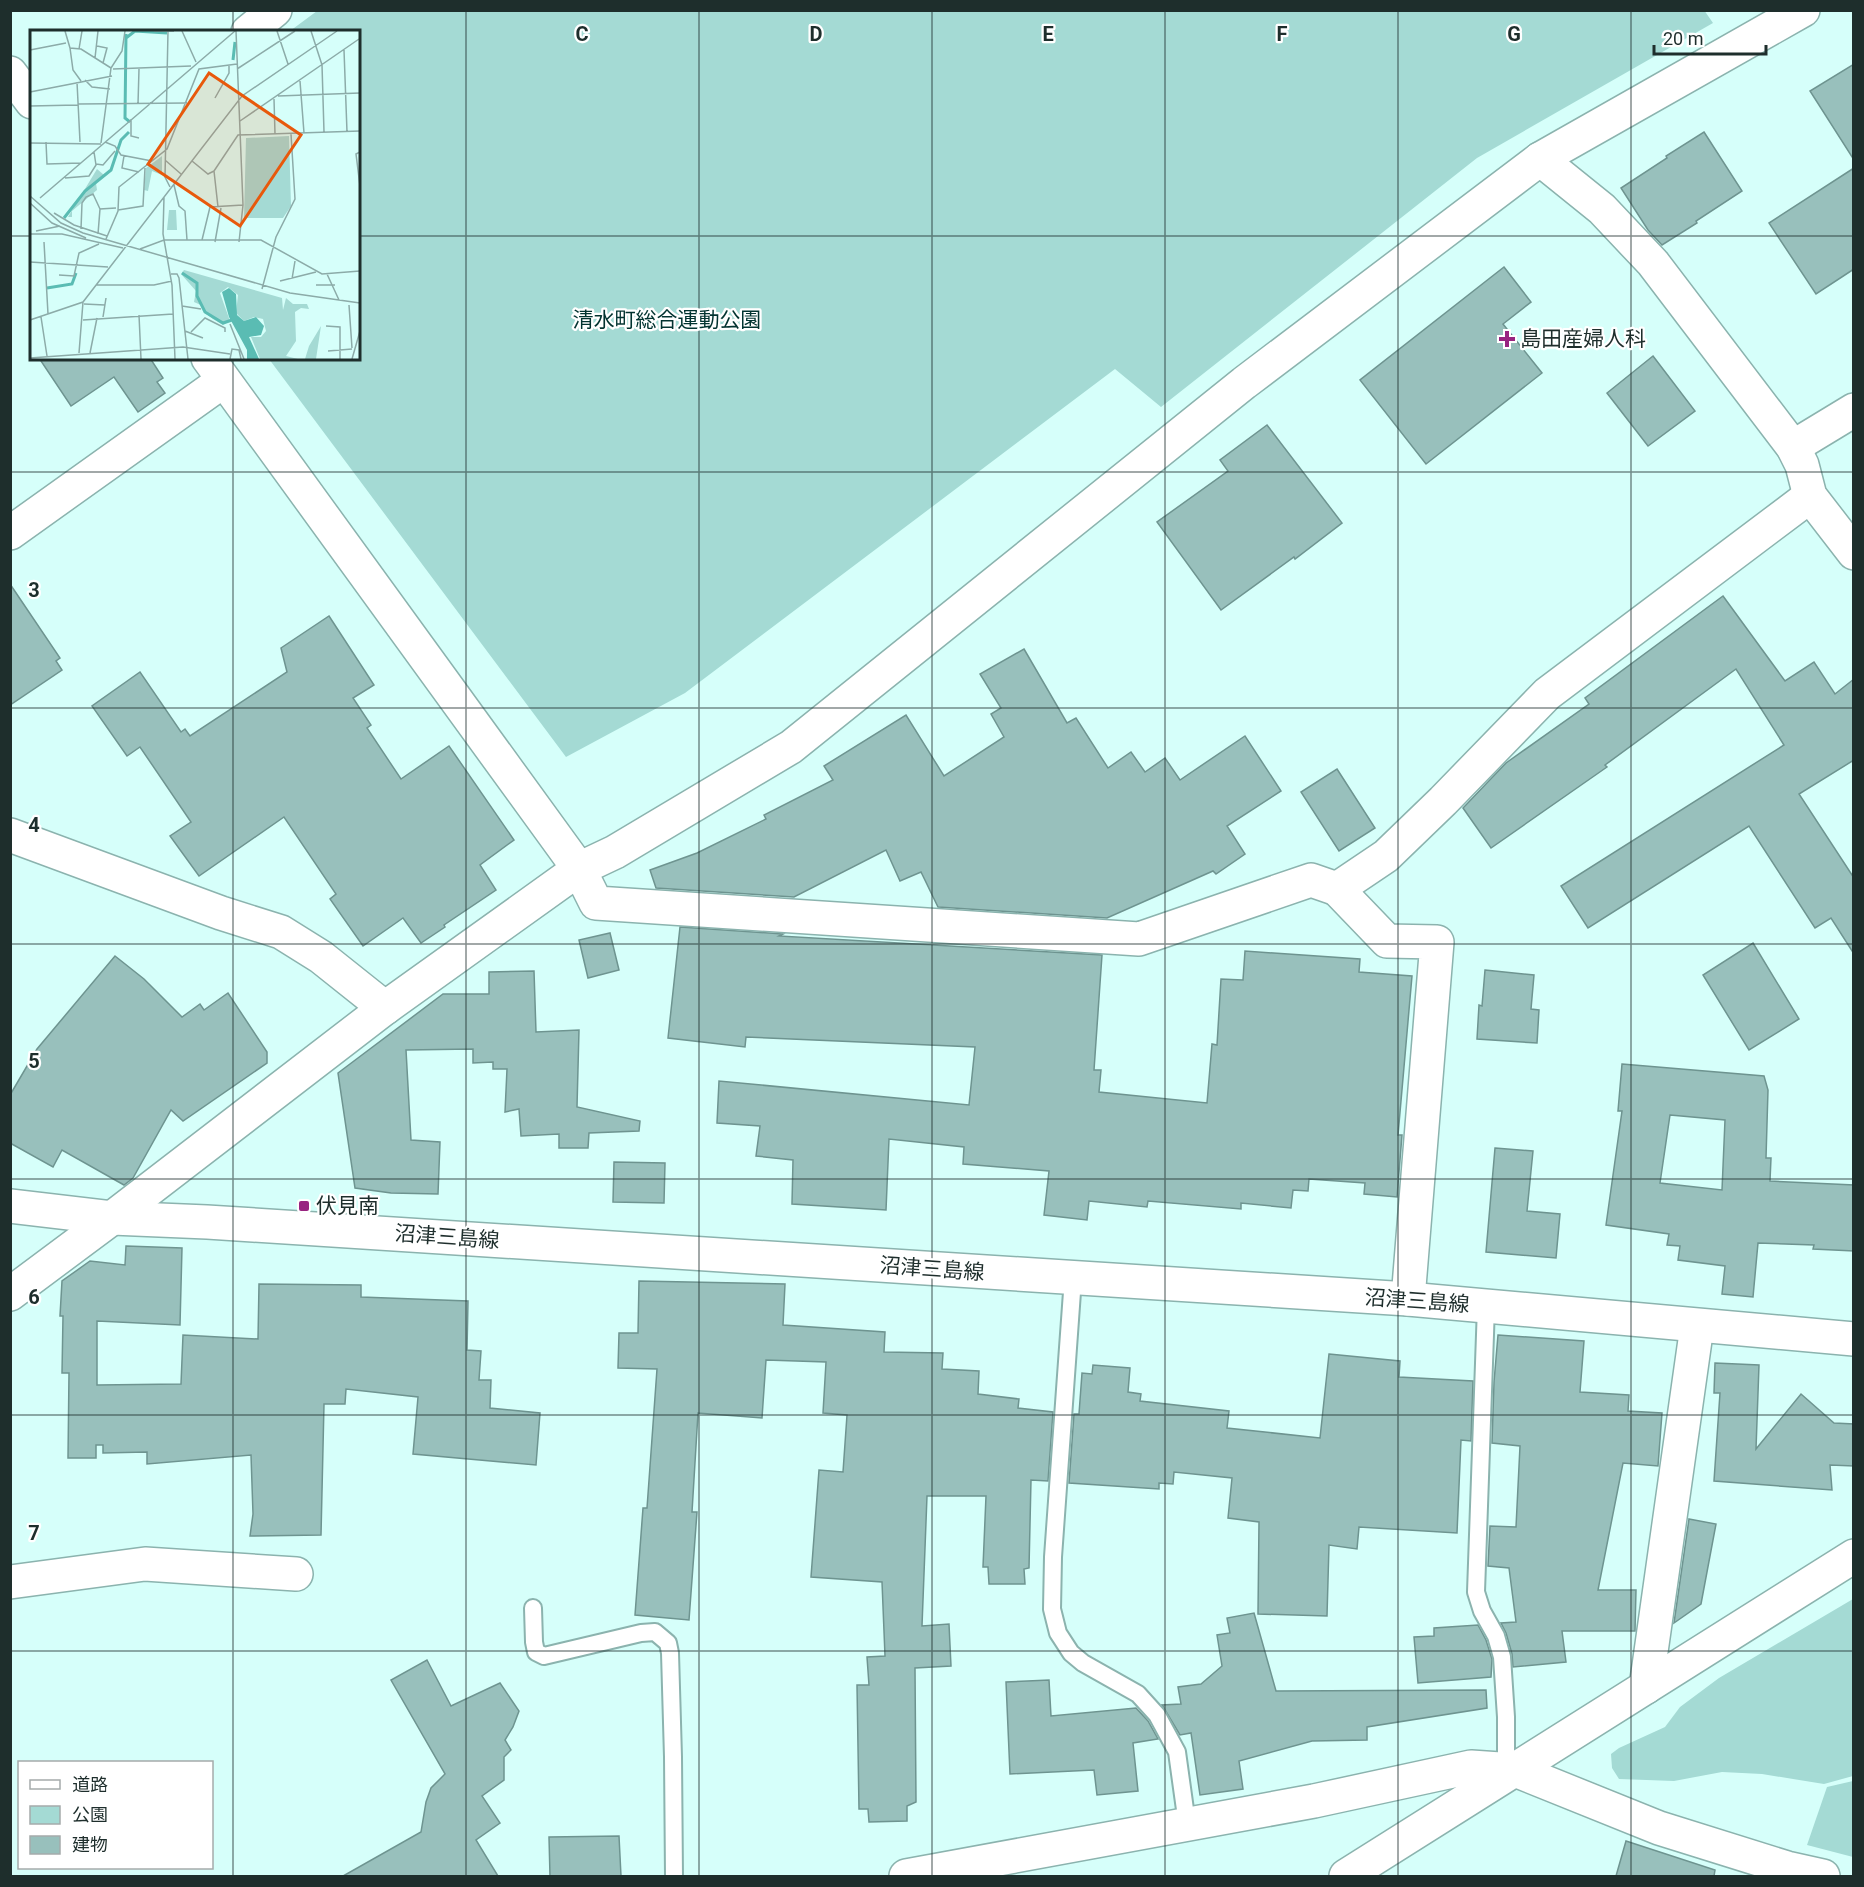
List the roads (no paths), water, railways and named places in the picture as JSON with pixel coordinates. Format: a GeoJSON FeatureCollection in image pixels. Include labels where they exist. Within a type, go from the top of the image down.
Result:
{"type":"FeatureCollection","features":[{"type":"Feature","properties":{"kind":"street"},"geometry":{"type":"LineString","coordinates":[[250,30],[275,10]]}},
{"type":"Feature","properties":{"kind":"street"},"geometry":{"type":"LineString","coordinates":[[10,1294],[385,1008],[579,869],[615,852],[791,747],[1244,383],[1540,159],[1803,10]]}},
{"type":"Feature","properties":{"kind":"street"},"geometry":{"type":"LineString","coordinates":[[10,73],[30,99]]}},
{"type":"Feature","properties":{"kind":"street"},"geometry":{"type":"LineString","coordinates":[[1540,159],[1602,209],[1653,263],[1793,447],[1802,465],[1810,496],[1854,553]]}},
{"type":"Feature","properties":{"kind":"street"},"geometry":{"type":"LineString","coordinates":[[10,533],[215,370],[579,869],[596,903],[1139,939],[1311,880],[1337,889],[1387,941],[1437,942],[1408,1299]]}},
{"type":"Feature","properties":{"kind":"street"},"geometry":{"type":"LineString","coordinates":[[1793,447],[1854,410]]}},
{"type":"Feature","properties":{"kind":"street"},"geometry":{"type":"LineString","coordinates":[[1337,889],[1386,856],[1547,694],[1810,496]]}},
{"type":"Feature","properties":{"kind":"street"},"geometry":{"type":"LineString","coordinates":[[10,835],[220,913],[281,932],[321,957],[385,1008]]}},
{"type":"Feature","properties":{"kind":"street","name":"沼津三島線"},"geometry":{"type":"LineString","coordinates":[[10,1206],[111,1218],[207,1222],[1408,1299],[1854,1339]]}},
{"type":"Feature","properties":{"kind":"street"},"geometry":{"type":"LineString","coordinates":[[1646,1687],[1697,1326]]}},
{"type":"Feature","properties":{"kind":"street"},"geometry":{"type":"LineString","coordinates":[[1346,1876],[1510,1769],[1646,1687],[1854,1556]]}},
{"type":"Feature","properties":{"kind":"street"},"geometry":{"type":"LineString","coordinates":[[10,1582],[145,1564],[296,1575]]}},
{"type":"Feature","properties":{"kind":"street"},"geometry":{"type":"LineString","coordinates":[[906,1876],[1314,1801],[1471,1767],[1510,1769],[1659,1828],[1787,1872],[1823,1876]]}},
{"type":"Feature","properties":{"kind":"lane"},"geometry":{"type":"LineString","coordinates":[[1073,1278],[1053,1557],[1052,1609],[1058,1633],[1071,1653],[1083,1663],[1138,1694],[1157,1714],[1177,1752],[1187,1824]]}},
{"type":"Feature","properties":{"kind":"lane"},"geometry":{"type":"LineString","coordinates":[[1486,1306],[1476,1592],[1482,1611],[1496,1636],[1502,1657],[1510,1769]]}},
{"type":"Feature","properties":{"kind":"lane"},"geometry":{"type":"LineString","coordinates":[[533,1608],[536,1652],[544,1656],[641,1633],[655,1632],[668,1643],[674,1757],[674,1876]]}},
{"type":"Feature","properties":{"kind":"place","name":"島田産婦人科"},"geometry":{"type":"Point","coordinates":[1507,339]}},
{"type":"Feature","properties":{"kind":"place","name":"伏見南"},"geometry":{"type":"Point","coordinates":[304,1206]}},
{"type":"Feature","properties":{"kind":"park label","name":"清水町総合運動公園"},"geometry":{"type":"Point","coordinates":[667,320]}}]}
